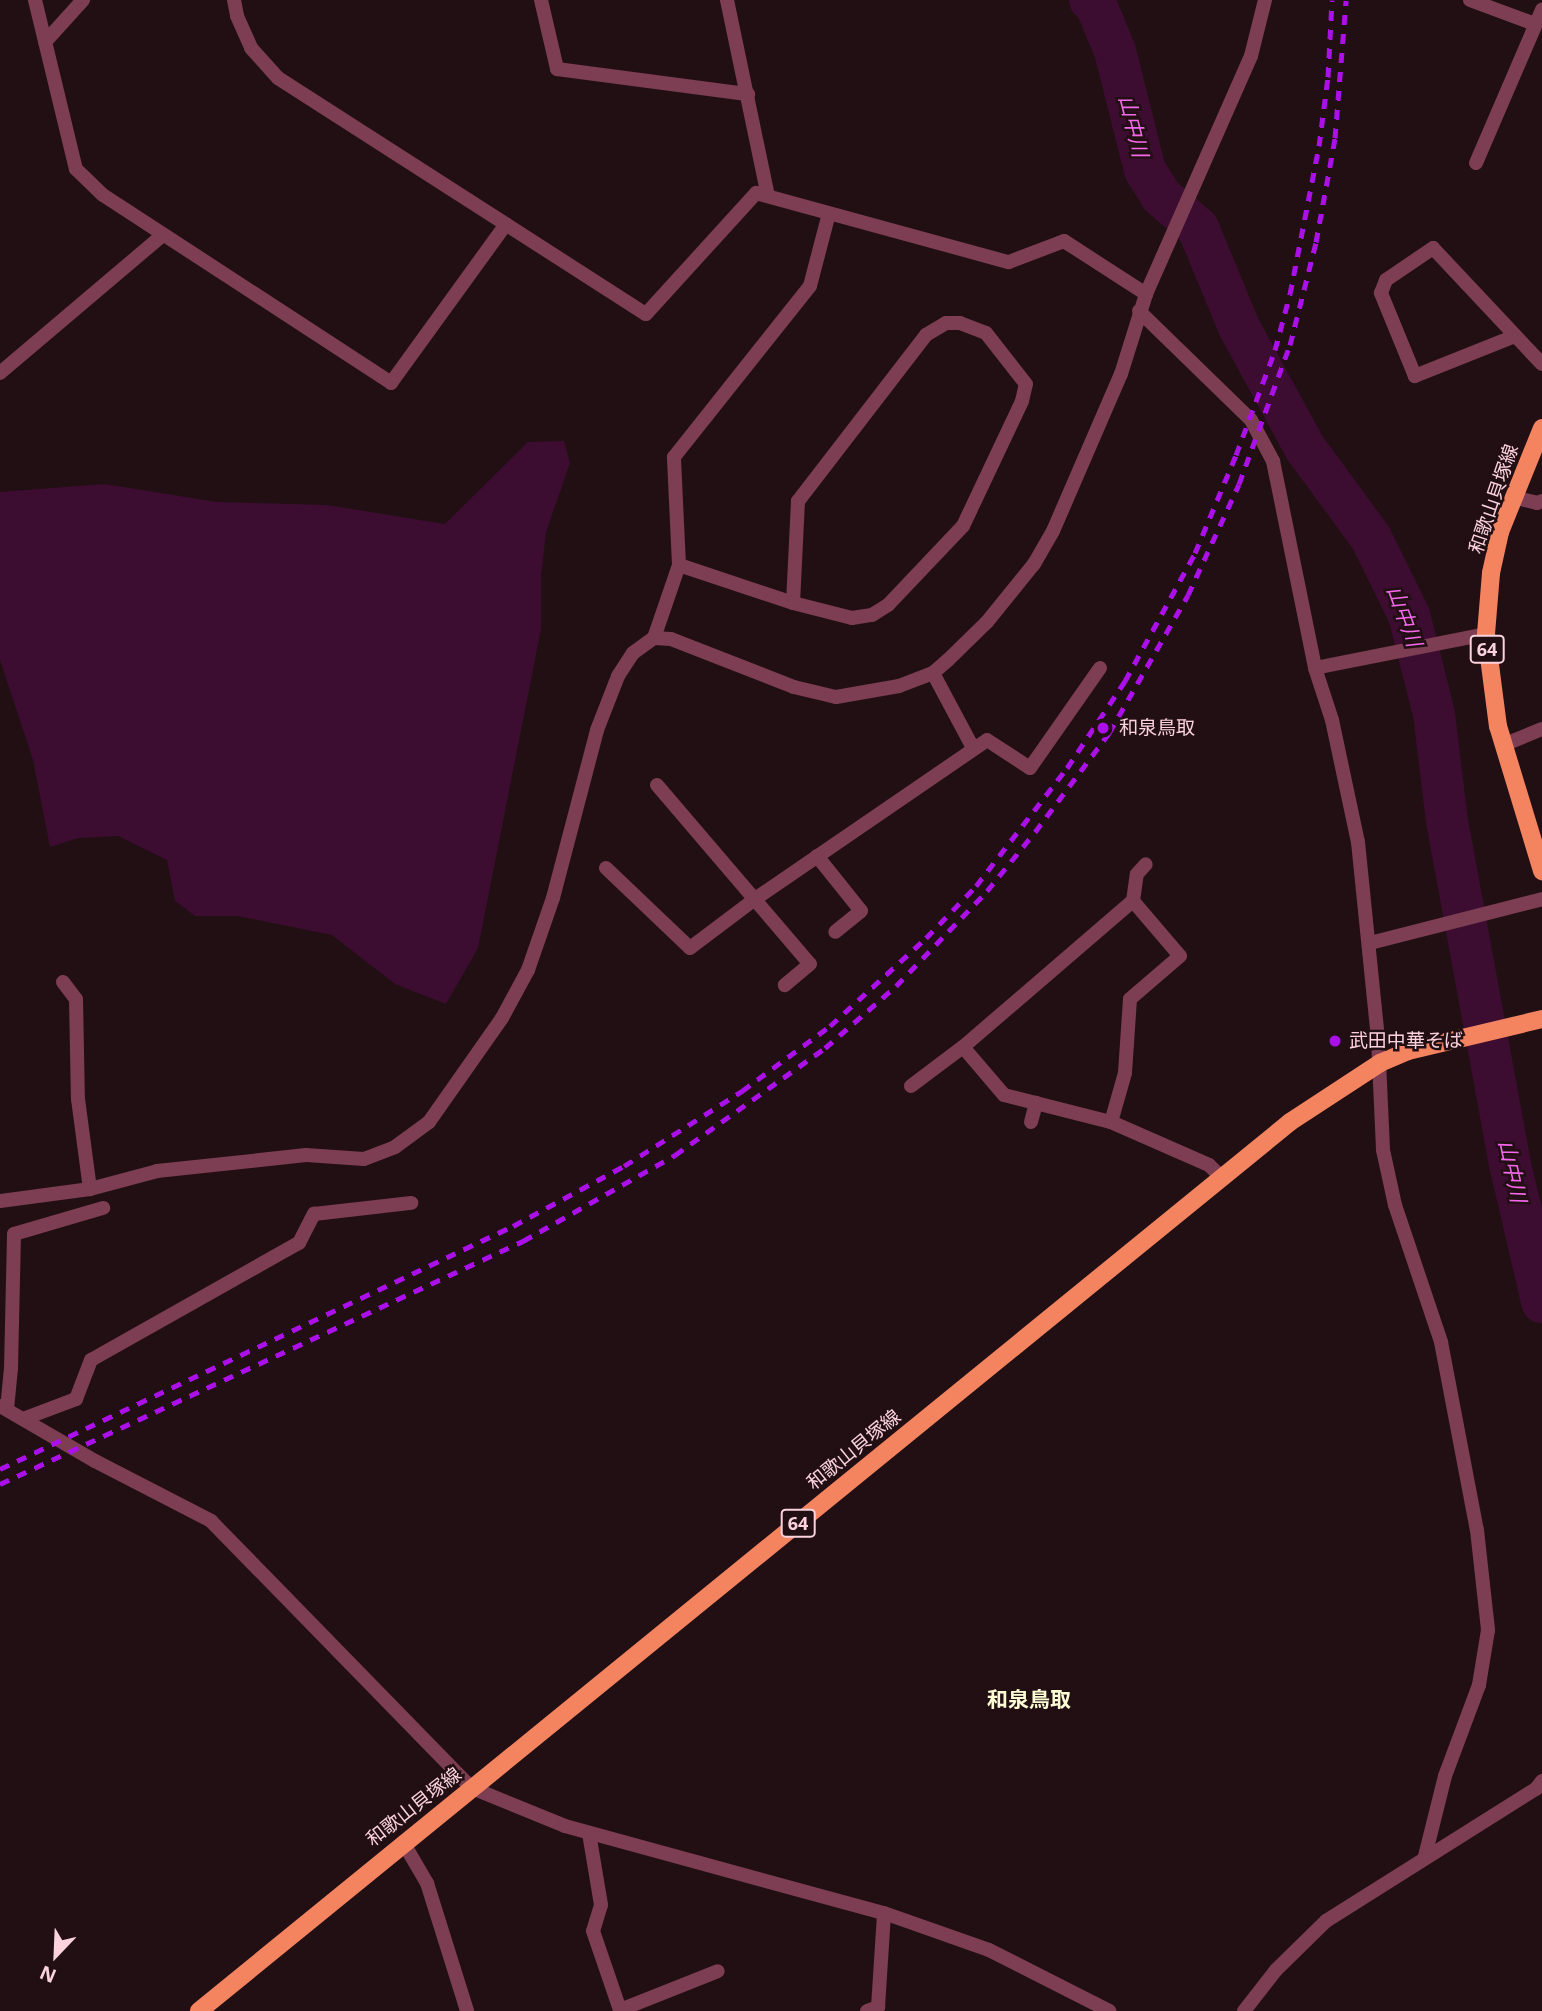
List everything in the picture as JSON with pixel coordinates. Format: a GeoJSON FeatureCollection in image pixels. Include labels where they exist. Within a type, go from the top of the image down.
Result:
{"type":"FeatureCollection","features":[{"type":"Feature","properties":{"kind":"main road","name":"和歌山貝塚線"},"geometry":{"type":"LineString","coordinates":[[1542,428],[1513,497],[1491,573],[1486,634],[1492,696],[1503,745],[1536,836],[1542,871]]}},
{"type":"Feature","properties":{"kind":"main road","name":"和歌山貝塚線"},"geometry":{"type":"LineString","coordinates":[[199,2011],[1220,1176],[1290,1122],[1380,1063],[1408,1051],[1542,1019]]}},
{"type":"Feature","properties":{"kind":"street"},"geometry":{"type":"LineString","coordinates":[[35,0],[76,169],[103,195],[391,383],[506,224]]}},
{"type":"Feature","properties":{"kind":"street"},"geometry":{"type":"LineString","coordinates":[[45,42],[83,0]]}},
{"type":"Feature","properties":{"kind":"street"},"geometry":{"type":"LineString","coordinates":[[234,0],[237,16],[251,48],[278,78],[646,314],[756,193],[1009,262],[1064,241],[1146,294]]}},
{"type":"Feature","properties":{"kind":"street"},"geometry":{"type":"LineString","coordinates":[[541,0],[556,69],[748,94]]}},
{"type":"Feature","properties":{"kind":"street"},"geometry":{"type":"LineString","coordinates":[[727,0],[768,196]]}},
{"type":"Feature","properties":{"kind":"street"},"geometry":{"type":"LineString","coordinates":[[654,638],[671,639],[794,687],[836,697],[900,686],[933,673],[988,622],[1045,548],[1121,374],[1146,294],[1233,101],[1251,56],[1265,0]]}},
{"type":"Feature","properties":{"kind":"street"},"geometry":{"type":"LineString","coordinates":[[1470,0],[1535,24]]}},
{"type":"Feature","properties":{"kind":"street"},"geometry":{"type":"LineString","coordinates":[[1476,163],[1542,10]]}},
{"type":"Feature","properties":{"kind":"street"},"geometry":{"type":"LineString","coordinates":[[0,1200],[90,1189],[157,1171],[306,1155],[364,1159],[395,1147],[429,1122],[502,1018],[528,970],[553,898],[597,730],[618,676],[633,653],[654,638],[679,565],[674,457],[810,286],[830,213]]}},
{"type":"Feature","properties":{"kind":"street"},"geometry":{"type":"LineString","coordinates":[[0,373],[163,235]]}},
{"type":"Feature","properties":{"kind":"street"},"geometry":{"type":"LineString","coordinates":[[1515,336],[1415,376],[1381,293],[1386,280],[1433,248],[1515,336],[1542,365]]}},
{"type":"Feature","properties":{"kind":"street"},"geometry":{"type":"LineString","coordinates":[[1139,311],[1235,403],[1264,440],[1279,484],[1315,668],[1332,720],[1358,842],[1380,1063],[1383,1150],[1388,1179],[1441,1342],[1476,1530],[1488,1630],[1479,1685],[1445,1776],[1424,1856]]}},
{"type":"Feature","properties":{"kind":"street"},"geometry":{"type":"LineString","coordinates":[[679,565],[793,603],[852,618],[872,615],[888,605],[963,526],[1003,446],[1026,383],[986,333],[960,323],[946,323],[926,335],[799,501],[793,603]]}},
{"type":"Feature","properties":{"kind":"street"},"geometry":{"type":"LineString","coordinates":[[1513,497],[1537,503],[1542,501]]}},
{"type":"Feature","properties":{"kind":"street"},"geometry":{"type":"LineString","coordinates":[[1315,668],[1486,634]]}},
{"type":"Feature","properties":{"kind":"street"},"geometry":{"type":"LineString","coordinates":[[606,868],[690,948],[755,899],[987,740],[1030,768],[1100,668]]}},
{"type":"Feature","properties":{"kind":"street"},"geometry":{"type":"LineString","coordinates":[[933,673],[973,748]]}},
{"type":"Feature","properties":{"kind":"street"},"geometry":{"type":"LineString","coordinates":[[1503,745],[1542,729]]}},
{"type":"Feature","properties":{"kind":"street"},"geometry":{"type":"LineString","coordinates":[[657,785],[810,964],[785,985]]}},
{"type":"Feature","properties":{"kind":"street"},"geometry":{"type":"LineString","coordinates":[[817,856],[861,911],[835,932]]}},
{"type":"Feature","properties":{"kind":"street"},"geometry":{"type":"LineString","coordinates":[[911,1086],[963,1047],[1133,901],[1137,874],[1146,864]]}},
{"type":"Feature","properties":{"kind":"street"},"geometry":{"type":"LineString","coordinates":[[1370,943],[1542,899]]}},
{"type":"Feature","properties":{"kind":"street"},"geometry":{"type":"LineString","coordinates":[[1111,1122],[1125,1073],[1130,999],[1180,956],[1133,901]]}},
{"type":"Feature","properties":{"kind":"street"},"geometry":{"type":"LineString","coordinates":[[62,982],[76,999],[78,1099],[90,1189]]}},
{"type":"Feature","properties":{"kind":"street"},"geometry":{"type":"LineString","coordinates":[[963,1047],[1004,1095],[1111,1122],[1209,1165],[1220,1176]]}},
{"type":"Feature","properties":{"kind":"street"},"geometry":{"type":"LineString","coordinates":[[1031,1122],[1036,1103]]}},
{"type":"Feature","properties":{"kind":"street"},"geometry":{"type":"LineString","coordinates":[[23,1419],[76,1399],[91,1360],[299,1243],[314,1214],[411,1203]]}},
{"type":"Feature","properties":{"kind":"street"},"geometry":{"type":"LineString","coordinates":[[103,1208],[14,1234],[11,1368],[3,1408],[95,1461],[211,1521],[472,1788],[589,1833],[884,1913],[989,1950],[1109,2011]]}},
{"type":"Feature","properties":{"kind":"street"},"geometry":{"type":"LineString","coordinates":[[1244,2011],[1276,1970],[1326,1921],[1424,1856],[1536,1788],[1542,1781]]}},
{"type":"Feature","properties":{"kind":"street"},"geometry":{"type":"LineString","coordinates":[[589,1833],[601,1905],[593,1931],[620,2011],[642,2007],[718,1970]]}},
{"type":"Feature","properties":{"kind":"street"},"geometry":{"type":"LineString","coordinates":[[403,1842],[427,1883],[467,2011]]}},
{"type":"Feature","properties":{"kind":"street"},"geometry":{"type":"LineString","coordinates":[[867,2011],[878,2007],[884,1913]]}},
{"type":"Feature","properties":{"kind":"shaded area"},"geometry":{"type":"Polygon","coordinates":[[[564,441],[570,463],[546,532],[541,577],[541,629],[478,948],[446,1004],[395,984],[332,935],[238,916],[195,916],[175,901],[167,860],[118,836],[78,838],[50,847],[33,760],[0,660],[0,492],[104,484],[218,502],[327,505],[445,524],[528,442],[564,441]]]}},
{"type":"Feature","properties":{"kind":"waterway","name":"山中川"},"geometry":{"type":"LineString","coordinates":[[1090,0],[1096,5],[1115,51],[1145,170],[1161,196],[1198,228],[1239,327],[1305,448],[1371,538],[1409,615],[1434,714],[1447,821],[1510,1164],[1542,1302]]}},
{"type":"Feature","properties":{"kind":"railway"},"geometry":{"type":"LineString","coordinates":[[0,1469],[513,1226],[624,1166],[742,1091],[830,1026],[926,938],[976,886],[1067,768],[1125,681],[1195,553],[1236,455],[1275,350],[1290,294],[1319,146],[1328,77],[1332,0]]}},
{"type":"Feature","properties":{"kind":"railway"},"geometry":{"type":"LineString","coordinates":[[0,1484],[523,1241],[675,1155],[825,1048],[896,986],[987,891],[1109,733],[1188,595],[1239,484],[1290,345],[1316,242],[1335,138],[1346,0]]}},
{"type":"Feature","properties":{"kind":"place","name":"和泉鳥取"},"geometry":{"type":"Point","coordinates":[1103,728]}},
{"type":"Feature","properties":{"kind":"place","name":"武田中華そば"},"geometry":{"type":"Point","coordinates":[1335,1041]}},
{"type":"Feature","properties":{"kind":"district","name":"和泉鳥取"},"geometry":{"type":"Point","coordinates":[1029,1699]}}]}
